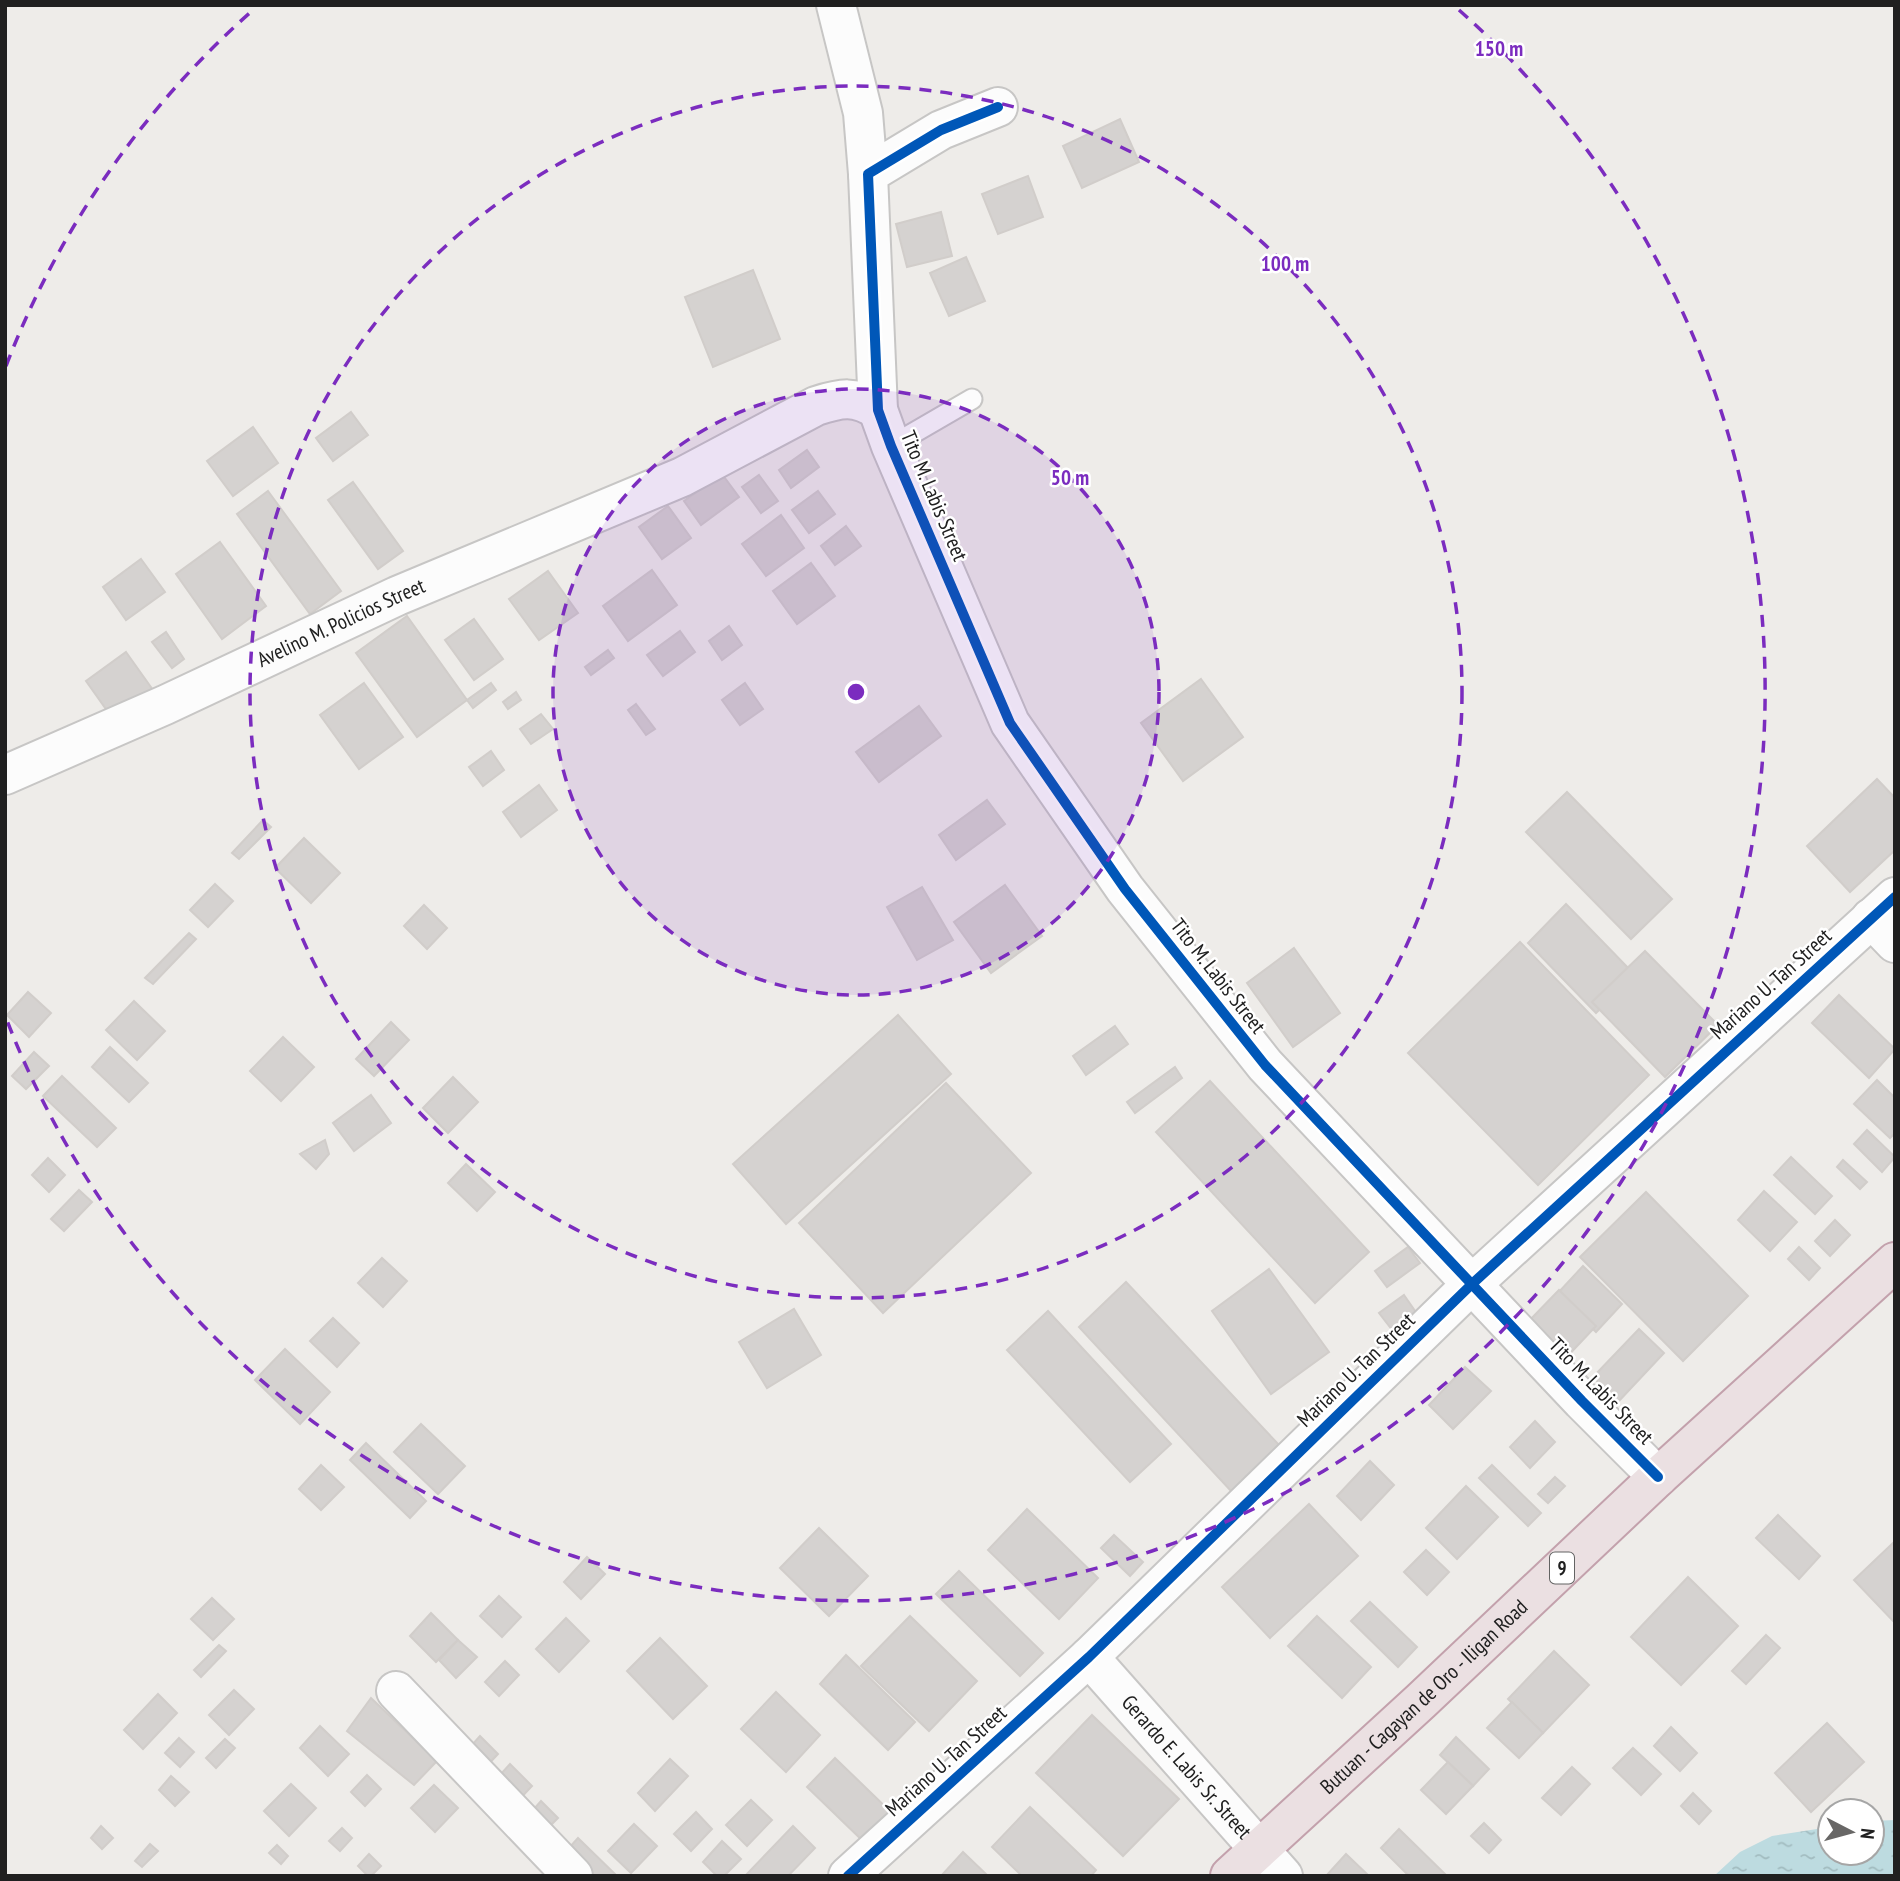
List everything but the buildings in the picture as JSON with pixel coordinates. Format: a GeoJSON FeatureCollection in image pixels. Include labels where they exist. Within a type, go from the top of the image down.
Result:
{"type":"FeatureCollection","features":[{"type":"Feature","properties":{"kind":"highway","name":"Butuan - Cagayan de Oro - Iligan Road"},"geometry":{"type":"LineString","coordinates":[[1230,1876],[1271,1862],[1421,1701],[1658,1477],[1895,1262]]}},
{"type":"Feature","properties":{"kind":"street"},"geometry":{"type":"LineString","coordinates":[[836,5],[863,113],[878,410]]}},
{"type":"Feature","properties":{"kind":"street"},"geometry":{"type":"LineString","coordinates":[[868,174],[941,130],[998,107]]}},
{"type":"Feature","properties":{"kind":"street","name":"Tito M. Labis Street"},"geometry":{"type":"LineString","coordinates":[[682,477],[816,406],[839,399],[850,399],[865,401],[878,410],[1010,723],[1125,889],[1265,1065],[1658,1477]]}},
{"type":"Feature","properties":{"kind":"street","name":"Avelino M. Policios Street"},"geometry":{"type":"LineString","coordinates":[[5,775],[165,705],[397,596],[682,477]]}},
{"type":"Feature","properties":{"kind":"street","name":"Mariano U. Tan Street"},"geometry":{"type":"LineString","coordinates":[[848,1876],[1089,1657],[1472,1284],[1887,919]]}},
{"type":"Feature","properties":{"kind":"street","name":"Gerardo E. Labis Sr. Street"},"geometry":{"type":"LineString","coordinates":[[1089,1657],[1271,1862]]}},
{"type":"Feature","properties":{"kind":"street"},"geometry":{"type":"LineString","coordinates":[[396,1691],[573,1876]]}},
{"type":"Feature","properties":{"kind":"lane"},"geometry":{"type":"LineString","coordinates":[[891,446],[972,399]]}},
{"type":"Feature","properties":{"kind":"water"},"geometry":{"type":"Polygon","coordinates":[[[1886,1820],[1895,1820],[1895,1876],[1714,1876],[1740,1852],[1772,1836],[1816,1829],[1816,1867],[1886,1867],[1886,1820]]]}},
{"type":"Feature","properties":{"kind":"cycle path"},"geometry":{"type":"LineString","coordinates":[[998,107],[941,130],[868,174],[878,410],[1010,723],[1125,889],[1265,1065],[1582,1401],[1658,1477]]}},
{"type":"Feature","properties":{"kind":"cycle path"},"geometry":{"type":"LineString","coordinates":[[848,1876],[1089,1657],[1472,1284],[1895,897]]}}]}
